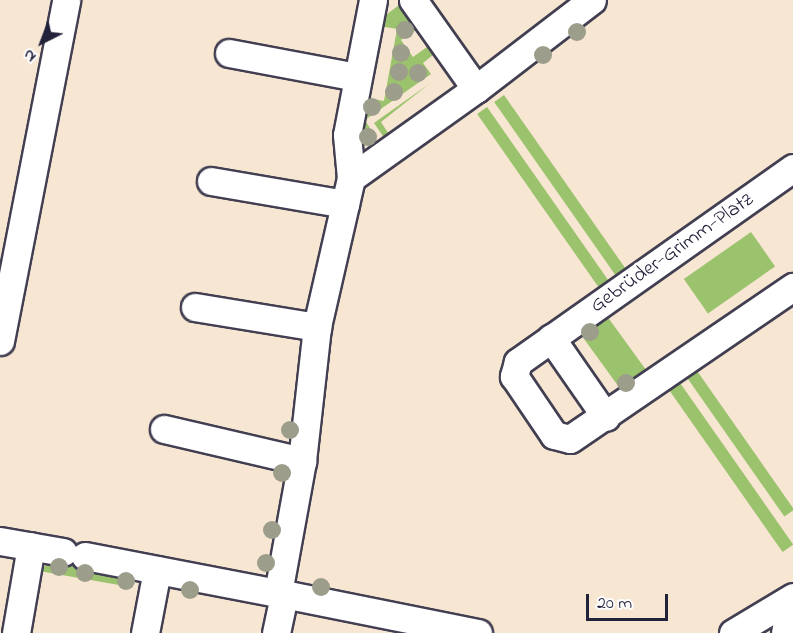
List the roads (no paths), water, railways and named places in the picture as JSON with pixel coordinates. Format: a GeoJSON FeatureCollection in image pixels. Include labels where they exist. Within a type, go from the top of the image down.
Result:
{"type":"FeatureCollection","features":[{"type":"Feature","properties":{"kind":"street"},"geometry":{"type":"LineString","coordinates":[[0,341],[66,0]]}},
{"type":"Feature","properties":{"kind":"street"},"geometry":{"type":"LineString","coordinates":[[276,633],[302,461],[317,327],[348,191],[347,135],[373,0]]}},
{"type":"Feature","properties":{"kind":"street"},"geometry":{"type":"LineString","coordinates":[[413,0],[476,89]]}},
{"type":"Feature","properties":{"kind":"street"},"geometry":{"type":"LineString","coordinates":[[211,181],[348,191],[592,0]]}},
{"type":"Feature","properties":{"kind":"street"},"geometry":{"type":"LineString","coordinates":[[229,53],[357,77]]}},
{"type":"Feature","properties":{"kind":"street","name":"Gebrüder-Grimm-Platz"},"geometry":{"type":"LineString","coordinates":[[793,168],[518,362],[514,376],[554,435],[570,439],[606,417],[793,287]]}},
{"type":"Feature","properties":{"kind":"street"},"geometry":{"type":"LineString","coordinates":[[195,307],[317,327]]}},
{"type":"Feature","properties":{"kind":"street"},"geometry":{"type":"LineString","coordinates":[[551,338],[606,417]]}},
{"type":"Feature","properties":{"kind":"street"},"geometry":{"type":"LineString","coordinates":[[164,429],[302,461]]}},
{"type":"Feature","properties":{"kind":"street"},"geometry":{"type":"LineString","coordinates":[[0,541],[281,594],[407,626],[478,633]]}},
{"type":"Feature","properties":{"kind":"street"},"geometry":{"type":"LineString","coordinates":[[16,633],[30,546]]}},
{"type":"Feature","properties":{"kind":"street"},"geometry":{"type":"LineString","coordinates":[[145,633],[157,570]]}},
{"type":"Feature","properties":{"kind":"street"},"geometry":{"type":"LineString","coordinates":[[733,633],[792,599]]}},
{"type":"Feature","properties":{"kind":"street"},"geometry":{"type":"LineString","coordinates":[[786,633],[792,599]]}}]}
